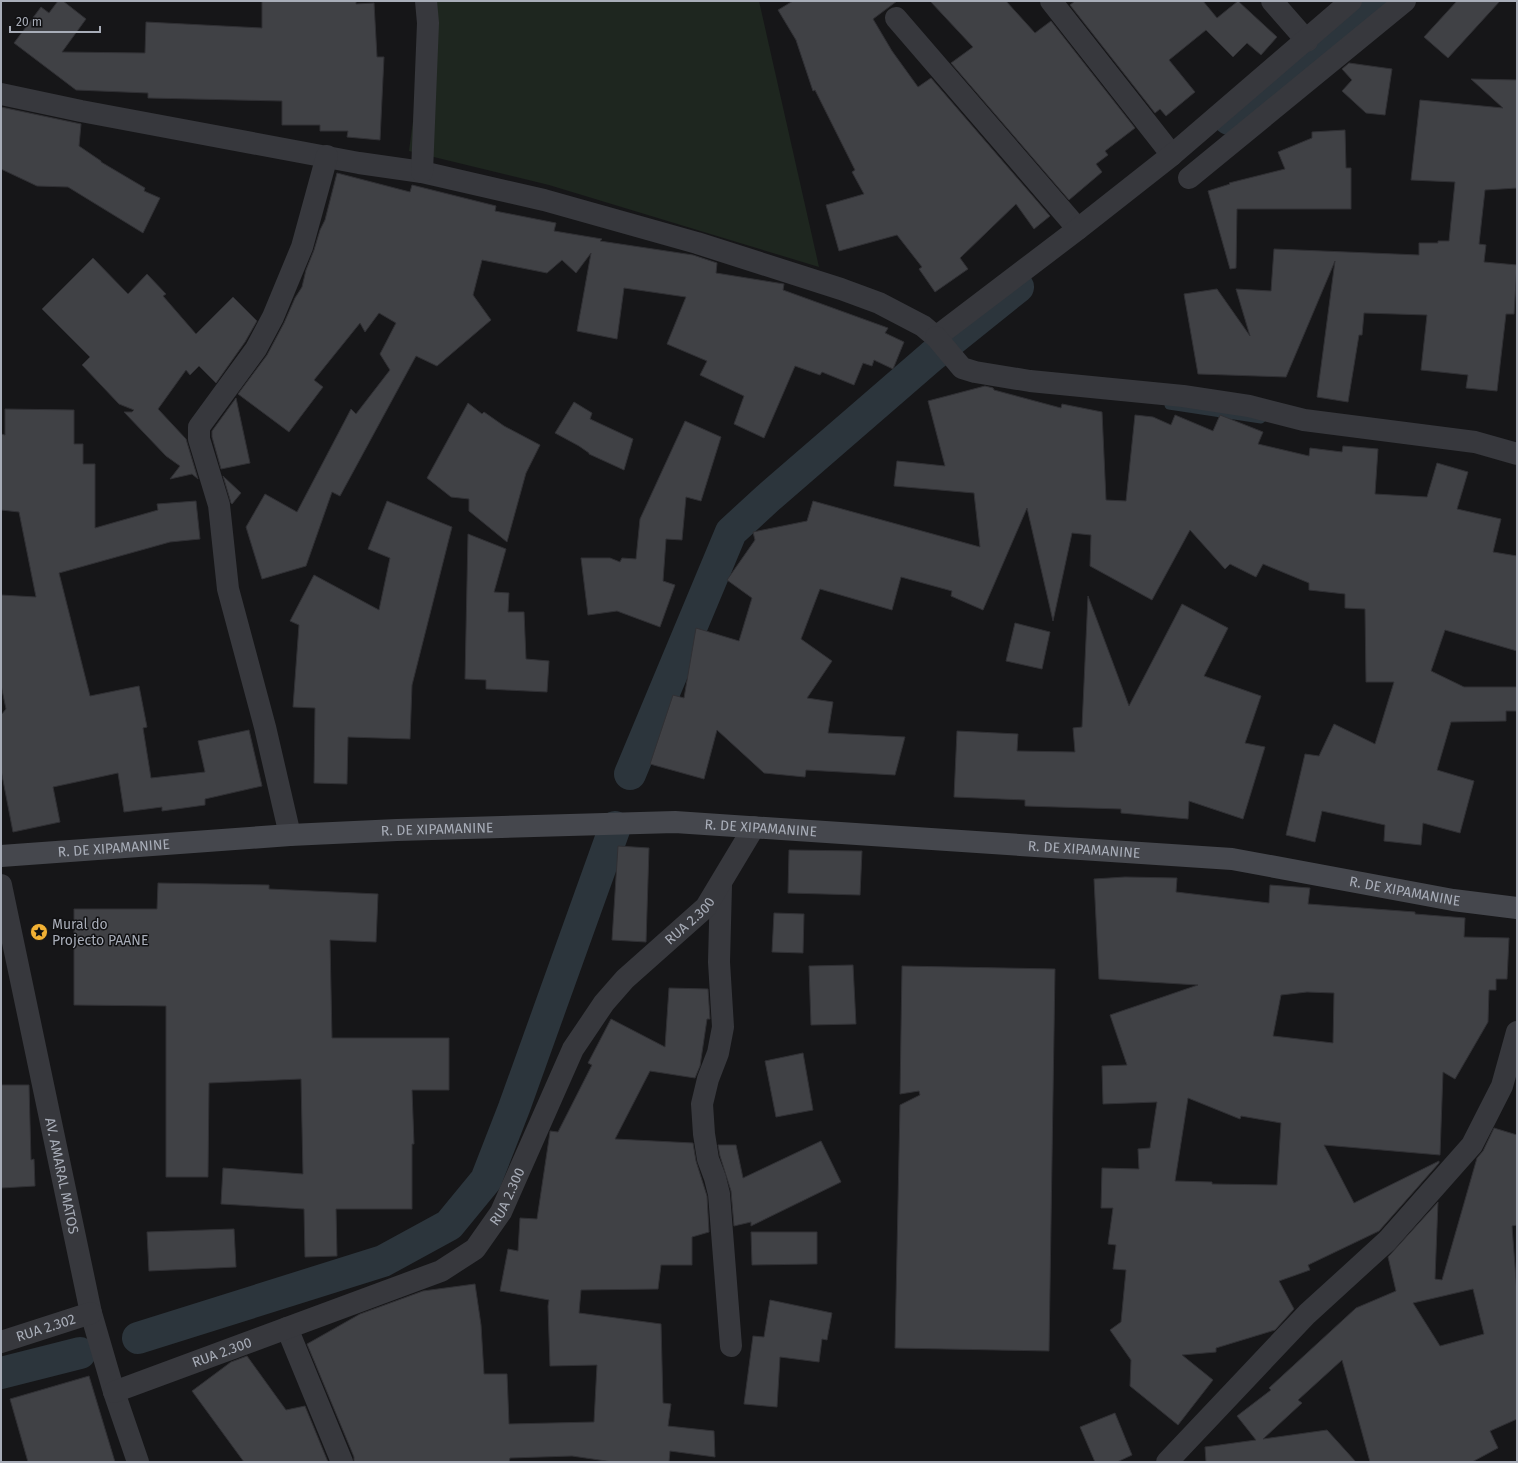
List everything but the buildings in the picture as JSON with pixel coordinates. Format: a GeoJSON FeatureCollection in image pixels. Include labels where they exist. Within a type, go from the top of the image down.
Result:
{"type":"FeatureCollection","features":[{"type":"Feature","properties":{"kind":"street"},"geometry":{"type":"LineString","coordinates":[[422,172],[428,23],[426,1]]}},
{"type":"Feature","properties":{"kind":"street"},"geometry":{"type":"LineString","coordinates":[[1051,1],[1172,155]]}},
{"type":"Feature","properties":{"kind":"street"},"geometry":{"type":"LineString","coordinates":[[1272,1],[1307,41]]}},
{"type":"Feature","properties":{"kind":"street"},"geometry":{"type":"LineString","coordinates":[[936,337],[1172,155],[1307,41],[1351,1]]}},
{"type":"Feature","properties":{"kind":"street"},"geometry":{"type":"LineString","coordinates":[[1189,178],[1404,1]]}},
{"type":"Feature","properties":{"kind":"street"},"geometry":{"type":"LineString","coordinates":[[896,18],[1078,229]]}},
{"type":"Feature","properties":{"kind":"street"},"geometry":{"type":"LineString","coordinates":[[1,94],[81,111],[359,163],[422,172],[544,200],[697,243],[841,289],[879,304],[923,326],[936,337],[962,368],[1001,377],[1030,381],[1183,396],[1250,406],[1304,420],[1475,442],[1517,454]]}},
{"type":"Feature","properties":{"kind":"street"},"geometry":{"type":"LineString","coordinates":[[290,835],[266,728],[228,589],[220,529],[219,505],[199,439],[200,428],[256,349],[273,317],[302,247],[327,156]]}},
{"type":"Feature","properties":{"kind":"street","name":"R. DE XIPAMANINE"},"geometry":{"type":"LineString","coordinates":[[1,856],[290,835],[675,822],[1232,859],[1453,900],[1517,908]]}},
{"type":"Feature","properties":{"kind":"street","name":"RUA 2.300"},"geometry":{"type":"LineString","coordinates":[[114,1392],[441,1271],[475,1249],[501,1212],[574,1050],[604,1003],[625,980],[706,907],[754,827]]}},
{"type":"Feature","properties":{"kind":"street"},"geometry":{"type":"LineString","coordinates":[[721,884],[719,962],[723,1027],[718,1053],[708,1079],[702,1104],[704,1134],[708,1158],[719,1194],[730,1346]]}},
{"type":"Feature","properties":{"kind":"street","name":"AV. AMARAL MATOS"},"geometry":{"type":"LineString","coordinates":[[1,885],[91,1313],[114,1392],[138,1462]]}},
{"type":"Feature","properties":{"kind":"street"},"geometry":{"type":"LineString","coordinates":[[1167,1462],[1307,1314],[1387,1241],[1472,1145],[1502,1086],[1517,1032]]}},
{"type":"Feature","properties":{"kind":"street","name":"RUA 2.302"},"geometry":{"type":"LineString","coordinates":[[1,1342],[91,1313]]}},
{"type":"Feature","properties":{"kind":"street"},"geometry":{"type":"LineString","coordinates":[[287,1328],[342,1462]]}},
{"type":"Feature","properties":{"kind":"shaded area"},"geometry":{"type":"Polygon","coordinates":[[[429,1],[759,1],[819,267],[549,185],[409,151],[429,1]]]}},
{"type":"Feature","properties":{"kind":"waterway"},"geometry":{"type":"LineString","coordinates":[[1229,119],[1376,1]]}},
{"type":"Feature","properties":{"kind":"waterway"},"geometry":{"type":"LineString","coordinates":[[630,774],[731,532],[768,498],[932,356],[1018,287]]}},
{"type":"Feature","properties":{"kind":"waterway"},"geometry":{"type":"LineString","coordinates":[[1169,405],[1261,419]]}},
{"type":"Feature","properties":{"kind":"waterway"},"geometry":{"type":"LineString","coordinates":[[138,1338],[383,1261],[449,1225],[486,1180],[514,1108],[615,827]]}},
{"type":"Feature","properties":{"kind":"waterway"},"geometry":{"type":"LineString","coordinates":[[1,1373],[80,1353]]}},
{"type":"Feature","properties":{"kind":"place","name":"Mural do Projecto PAANE"},"geometry":{"type":"Point","coordinates":[39,932]}}]}
